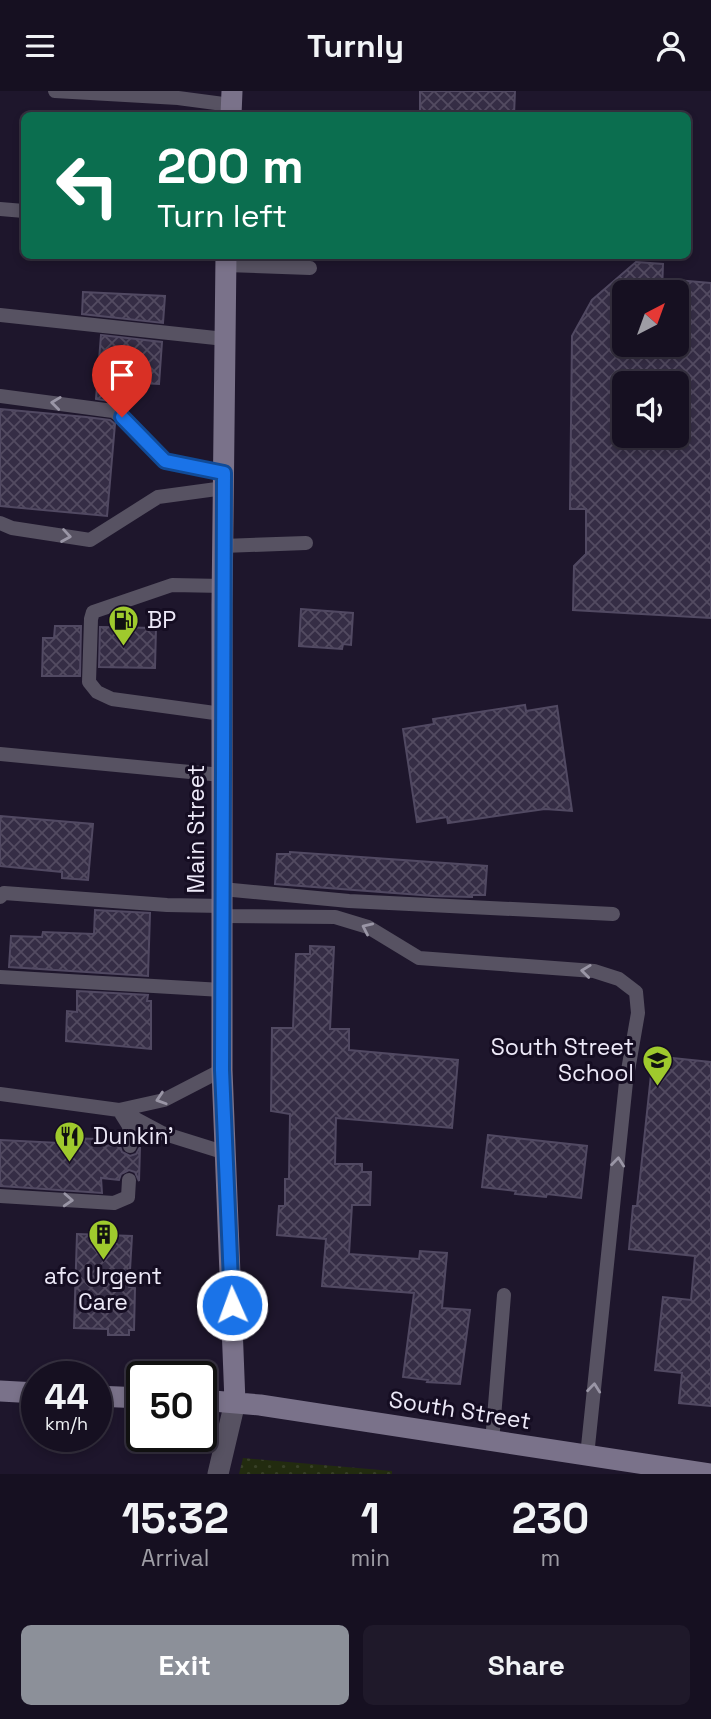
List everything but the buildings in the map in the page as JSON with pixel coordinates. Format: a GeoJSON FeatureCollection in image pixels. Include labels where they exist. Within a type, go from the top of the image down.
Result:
{"type":"FeatureCollection","features":[{"type":"Feature","properties":{"kind":"main road","name":"Main Street"},"geometry":{"type":"LineString","coordinates":[[226,260],[222,1070],[235,1402]]}},
{"type":"Feature","properties":{"kind":"main road"},"geometry":{"type":"LineString","coordinates":[[0,1391],[21,1392]]}},
{"type":"Feature","properties":{"kind":"main road","name":"South Street"},"geometry":{"type":"LineString","coordinates":[[217,1401],[710,1474]]}},
{"type":"Feature","properties":{"kind":"street"},"geometry":{"type":"LineString","coordinates":[[218,1474],[235,1402]]}},
{"type":"Feature","properties":{"kind":"lane"},"geometry":{"type":"LineString","coordinates":[[55,91],[231,104]]}},
{"type":"Feature","properties":{"kind":"lane"},"geometry":{"type":"LineString","coordinates":[[0,209],[21,211]]}},
{"type":"Feature","properties":{"kind":"lane"},"geometry":{"type":"LineString","coordinates":[[226,260],[310,268]]}},
{"type":"Feature","properties":{"kind":"lane"},"geometry":{"type":"LineString","coordinates":[[0,315],[225,339]]}},
{"type":"Feature","properties":{"kind":"lane"},"geometry":{"type":"LineString","coordinates":[[0,396],[113,411],[165,461],[224,480]]}},
{"type":"Feature","properties":{"kind":"lane"},"geometry":{"type":"LineString","coordinates":[[0,523],[12,528],[90,540],[158,496],[224,480]]}},
{"type":"Feature","properties":{"kind":"lane"},"geometry":{"type":"LineString","coordinates":[[223,546],[306,543]]}},
{"type":"Feature","properties":{"kind":"lane"},"geometry":{"type":"LineString","coordinates":[[222,714],[112,699],[97,692],[89,682],[93,612],[172,585],[223,586]]}},
{"type":"Feature","properties":{"kind":"lane"},"geometry":{"type":"LineString","coordinates":[[0,754],[222,775]]}},
{"type":"Feature","properties":{"kind":"lane"},"geometry":{"type":"LineString","coordinates":[[0,897],[4,893],[167,905],[349,901],[613,913]]}},
{"type":"Feature","properties":{"kind":"lane"},"geometry":{"type":"LineString","coordinates":[[222,904],[335,917],[368,927],[419,958],[594,971],[620,979],[636,992],[638,1013],[626,1082],[587,1456]]}},
{"type":"Feature","properties":{"kind":"lane"},"geometry":{"type":"LineString","coordinates":[[0,977],[222,990]]}},
{"type":"Feature","properties":{"kind":"lane"},"geometry":{"type":"LineString","coordinates":[[0,1094],[119,1110],[164,1100],[222,1070]]}},
{"type":"Feature","properties":{"kind":"lane"},"geometry":{"type":"LineString","coordinates":[[119,1110],[129,1126],[130,1146]]}},
{"type":"Feature","properties":{"kind":"lane"},"geometry":{"type":"LineString","coordinates":[[119,1110],[162,1133],[226,1153]]}},
{"type":"Feature","properties":{"kind":"lane"},"geometry":{"type":"LineString","coordinates":[[0,1196],[114,1203],[128,1197],[129,1180]]}},
{"type":"Feature","properties":{"kind":"lane"},"geometry":{"type":"LineString","coordinates":[[492,1442],[504,1295]]}},
{"type":"Feature","properties":{"kind":"green space"},"geometry":{"type":"Polygon","coordinates":[[[243,1458],[392,1471],[392,1474],[239,1474],[243,1458]]]}},
{"type":"Feature","properties":{"kind":"place","name":"BP"},"geometry":{"type":"Point","coordinates":[124,647]}},
{"type":"Feature","properties":{"kind":"place","name":"South Street School"},"geometry":{"type":"Point","coordinates":[657,1087]}},
{"type":"Feature","properties":{"kind":"place","name":"Dunkin'"},"geometry":{"type":"Point","coordinates":[70,1163]}},
{"type":"Feature","properties":{"kind":"place","name":"afc Urgent Care"},"geometry":{"type":"Point","coordinates":[103,1262]}},
{"type":"Feature","properties":{"kind":"route"},"geometry":{"type":"LineString","coordinates":[[122,417],[165,461],[224,473],[222,1070],[232,1305]]}}]}
